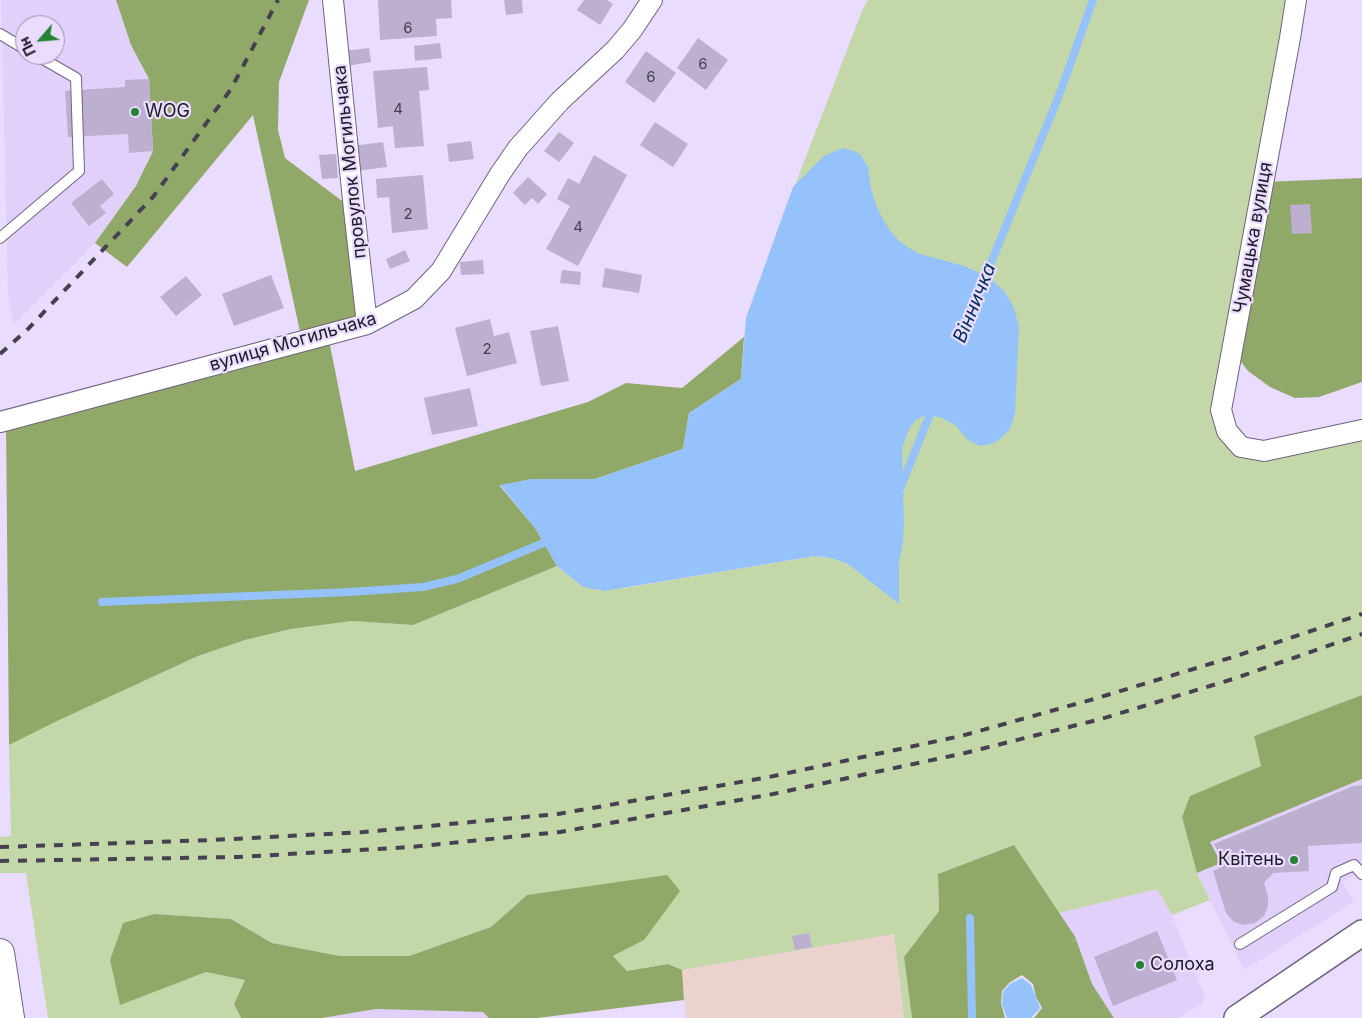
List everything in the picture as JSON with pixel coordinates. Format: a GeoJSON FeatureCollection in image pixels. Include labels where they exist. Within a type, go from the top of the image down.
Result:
{"type":"FeatureCollection","features":[{"type":"Feature","properties":{"kind":"main road"},"geometry":{"type":"LineString","coordinates":[[0,953],[10,1018]]}},
{"type":"Feature","properties":{"kind":"street","name":"провулок Могильчака"},"geometry":{"type":"LineString","coordinates":[[333,0],[354,210],[368,324]]}},
{"type":"Feature","properties":{"kind":"street","name":"вулиця Могильчака"},"geometry":{"type":"LineString","coordinates":[[0,422],[368,324],[414,299],[440,271],[518,148],[560,101],[615,50],[632,30],[652,0]]}},
{"type":"Feature","properties":{"kind":"street","name":"Чумацька вулиця"},"geometry":{"type":"LineString","coordinates":[[1296,0],[1222,410],[1226,431],[1241,447],[1264,451],[1362,430]]}},
{"type":"Feature","properties":{"kind":"street"},"geometry":{"type":"LineString","coordinates":[[1237,1018],[1362,933]]}},
{"type":"Feature","properties":{"kind":"lane"},"geometry":{"type":"LineString","coordinates":[[0,34],[15,43]]}},
{"type":"Feature","properties":{"kind":"lane"},"geometry":{"type":"LineString","coordinates":[[0,238],[79,171],[76,78],[53,65]]}},
{"type":"Feature","properties":{"kind":"lane"},"geometry":{"type":"LineString","coordinates":[[1240,944],[1332,887],[1336,873],[1358,865],[1362,874]]}},
{"type":"Feature","properties":{"kind":"shaded area"},"geometry":{"type":"Polygon","coordinates":[[[1,0],[116,0],[131,45],[149,79],[153,151],[136,186],[95,243],[13,325],[8,292],[1,0]]]}},
{"type":"Feature","properties":{"kind":"shaded area"},"geometry":{"type":"Polygon","coordinates":[[[1362,779],[1362,873],[1342,881],[1354,902],[1244,970],[1197,873],[1208,869],[1210,842],[1362,779]]]}},
{"type":"Feature","properties":{"kind":"shaded area"},"geometry":{"type":"Polygon","coordinates":[[[1157,889],[1172,915],[1205,997],[1202,1004],[1177,1018],[1114,1018],[1092,984],[1076,939],[1059,913],[1157,889]]]}},
{"type":"Feature","properties":{"kind":"shaded area"},"geometry":{"type":"Polygon","coordinates":[[[894,934],[904,1018],[686,1018],[682,970],[894,934]]]}},
{"type":"Feature","properties":{"kind":"shaded area"},"geometry":{"type":"Polygon","coordinates":[[[376,1009],[483,1012],[489,1018],[322,1018],[376,1009]]]}},
{"type":"Feature","properties":{"kind":"green space"},"geometry":{"type":"Polygon","coordinates":[[[116,0],[309,0],[279,82],[278,130],[285,158],[354,210],[367,324],[328,335],[355,471],[588,402],[626,383],[682,388],[744,337],[741,379],[689,413],[683,449],[595,479],[532,479],[500,486],[535,528],[557,566],[413,625],[352,621],[291,629],[245,640],[198,656],[9,745],[6,420],[302,341],[253,115],[127,267],[95,243],[136,186],[153,151],[149,79],[131,45],[116,0]]]}},
{"type":"Feature","properties":{"kind":"green space"},"geometry":{"type":"Polygon","coordinates":[[[868,0],[1295,0],[1221,410],[1241,447],[1362,430],[1362,695],[1254,736],[1261,766],[1190,796],[1182,817],[1197,873],[1210,900],[1172,915],[1157,889],[1059,913],[1014,845],[938,874],[939,911],[904,957],[912,1018],[904,1018],[894,934],[682,970],[668,964],[627,971],[613,956],[644,940],[527,895],[491,927],[409,956],[340,956],[272,943],[231,919],[154,914],[123,923],[110,960],[120,1004],[206,972],[245,980],[234,1004],[241,1018],[48,1018],[26,873],[0,873],[0,837],[11,836],[9,745],[198,656],[245,640],[291,629],[352,621],[413,625],[557,566],[583,587],[624,588],[815,556],[831,558],[776,235],[862,11],[868,0]]]}},
{"type":"Feature","properties":{"kind":"green space"},"geometry":{"type":"Polygon","coordinates":[[[1362,178],[1362,382],[1319,397],[1295,398],[1270,387],[1248,371],[1233,351],[1264,182],[1362,178]]]}},
{"type":"Feature","properties":{"kind":"green space"},"geometry":{"type":"Polygon","coordinates":[[[1362,695],[1362,779],[1210,842],[1221,863],[1197,873],[1182,817],[1190,796],[1261,766],[1254,736],[1362,695]]]}},
{"type":"Feature","properties":{"kind":"green space"},"geometry":{"type":"Polygon","coordinates":[[[1014,845],[1076,938],[1071,944],[1076,939],[1092,984],[1114,1018],[1034,1018],[1042,1008],[1036,997],[1033,984],[1022,975],[1009,983],[1002,991],[1001,1003],[1005,1018],[912,1018],[904,957],[939,911],[938,874],[1014,845]]]}},
{"type":"Feature","properties":{"kind":"green space"},"geometry":{"type":"Polygon","coordinates":[[[667,875],[680,891],[644,940],[613,956],[627,971],[668,964],[682,970],[684,1000],[537,1018],[489,1018],[483,1012],[376,1009],[322,1018],[241,1018],[234,1004],[245,980],[206,972],[120,1005],[110,960],[123,923],[154,914],[231,919],[272,943],[340,956],[409,956],[491,927],[527,895],[667,875]]]}},
{"type":"Feature","properties":{"kind":"water"},"geometry":{"type":"Polygon","coordinates":[[[842,148],[860,154],[868,167],[871,189],[878,210],[889,229],[900,242],[917,253],[964,266],[989,277],[1005,292],[1014,308],[1019,327],[1015,414],[1010,429],[999,440],[980,446],[968,440],[955,425],[940,417],[924,416],[916,420],[910,427],[902,448],[904,522],[899,563],[899,604],[848,564],[831,558],[815,556],[604,591],[583,587],[557,566],[535,528],[500,485],[532,479],[595,479],[683,449],[689,413],[741,379],[746,318],[793,187],[824,156],[842,148]]]}},
{"type":"Feature","properties":{"kind":"water"},"geometry":{"type":"Polygon","coordinates":[[[1022,978],[1031,985],[1040,1008],[1031,1018],[1007,1018],[1002,1004],[1003,992],[1010,984],[1022,978]]]}},
{"type":"Feature","properties":{"kind":"building"},"geometry":{"type":"Polygon","coordinates":[[[378,0],[451,0],[452,18],[436,19],[437,36],[380,40],[378,0]]]}},
{"type":"Feature","properties":{"kind":"building"},"geometry":{"type":"Polygon","coordinates":[[[504,0],[522,0],[523,13],[506,15],[504,0]]]}},
{"type":"Feature","properties":{"kind":"building"},"geometry":{"type":"Polygon","coordinates":[[[584,0],[607,0],[613,4],[600,25],[577,10],[584,0]]]}},
{"type":"Feature","properties":{"kind":"building"},"geometry":{"type":"Polygon","coordinates":[[[698,38],[728,60],[706,90],[677,68],[698,38]]]}},
{"type":"Feature","properties":{"kind":"building"},"geometry":{"type":"Polygon","coordinates":[[[440,43],[442,58],[415,61],[414,46],[440,43]]]}},
{"type":"Feature","properties":{"kind":"building"},"geometry":{"type":"Polygon","coordinates":[[[369,48],[371,62],[347,66],[344,51],[369,48]]]}},
{"type":"Feature","properties":{"kind":"building"},"geometry":{"type":"Polygon","coordinates":[[[646,51],[676,73],[654,103],[625,82],[646,51]]]}},
{"type":"Feature","properties":{"kind":"building"},"geometry":{"type":"Polygon","coordinates":[[[427,67],[429,90],[419,91],[424,146],[395,148],[393,126],[378,128],[373,71],[427,67]]]}},
{"type":"Feature","properties":{"kind":"building"},"geometry":{"type":"Polygon","coordinates":[[[149,79],[153,151],[129,153],[128,134],[68,137],[65,91],[125,87],[125,80],[149,79]]]}},
{"type":"Feature","properties":{"kind":"building"},"geometry":{"type":"Polygon","coordinates":[[[655,122],[688,144],[673,167],[640,145],[655,122]]]}},
{"type":"Feature","properties":{"kind":"building"},"geometry":{"type":"Polygon","coordinates":[[[559,132],[574,143],[559,162],[544,151],[559,132]]]}},
{"type":"Feature","properties":{"kind":"building"},"geometry":{"type":"Polygon","coordinates":[[[471,141],[474,159],[449,162],[447,144],[471,141]]]}},
{"type":"Feature","properties":{"kind":"building"},"geometry":{"type":"Polygon","coordinates":[[[383,142],[387,167],[356,171],[352,146],[383,142]]]}},
{"type":"Feature","properties":{"kind":"building"},"geometry":{"type":"Polygon","coordinates":[[[336,154],[338,178],[322,179],[319,155],[336,154]]]}},
{"type":"Feature","properties":{"kind":"building"},"geometry":{"type":"Polygon","coordinates":[[[594,155],[627,175],[578,266],[546,249],[570,206],[557,199],[568,178],[579,184],[594,155]]]}},
{"type":"Feature","properties":{"kind":"building"},"geometry":{"type":"Polygon","coordinates":[[[423,175],[428,229],[392,233],[389,197],[377,198],[376,179],[423,175]]]}},
{"type":"Feature","properties":{"kind":"building"},"geometry":{"type":"Polygon","coordinates":[[[528,177],[547,194],[538,204],[532,198],[525,205],[513,193],[528,177]]]}},
{"type":"Feature","properties":{"kind":"building"},"geometry":{"type":"Polygon","coordinates":[[[102,179],[114,194],[100,206],[106,213],[89,226],[71,203],[102,179]]]}},
{"type":"Feature","properties":{"kind":"building"},"geometry":{"type":"Polygon","coordinates":[[[1310,204],[1312,233],[1292,234],[1290,205],[1310,204]]]}},
{"type":"Feature","properties":{"kind":"building"},"geometry":{"type":"Polygon","coordinates":[[[405,250],[410,261],[390,269],[386,259],[405,250]]]}},
{"type":"Feature","properties":{"kind":"building"},"geometry":{"type":"Polygon","coordinates":[[[483,260],[484,274],[461,275],[460,262],[483,260]]]}},
{"type":"Feature","properties":{"kind":"building"},"geometry":{"type":"Polygon","coordinates":[[[605,268],[642,275],[639,293],[602,287],[605,268]]]}},
{"type":"Feature","properties":{"kind":"building"},"geometry":{"type":"Polygon","coordinates":[[[562,270],[581,272],[580,285],[560,283],[562,270]]]}},
{"type":"Feature","properties":{"kind":"building"},"geometry":{"type":"Polygon","coordinates":[[[271,275],[284,308],[234,326],[222,294],[271,275]]]}},
{"type":"Feature","properties":{"kind":"building"},"geometry":{"type":"Polygon","coordinates":[[[186,276],[202,295],[176,316],[160,297],[186,276]]]}},
{"type":"Feature","properties":{"kind":"building"},"geometry":{"type":"Polygon","coordinates":[[[490,319],[494,336],[509,332],[517,363],[467,376],[455,328],[490,319]]]}},
{"type":"Feature","properties":{"kind":"building"},"geometry":{"type":"Polygon","coordinates":[[[558,326],[569,381],[541,386],[530,331],[558,326]]]}},
{"type":"Feature","properties":{"kind":"building"},"geometry":{"type":"Polygon","coordinates":[[[470,388],[478,426],[432,435],[424,398],[470,388]]]}},
{"type":"Feature","properties":{"kind":"building"},"geometry":{"type":"Polygon","coordinates":[[[1362,785],[1362,843],[1308,846],[1309,871],[1273,873],[1264,883],[1268,896],[1268,906],[1264,916],[1255,923],[1242,925],[1233,921],[1226,913],[1213,871],[1225,865],[1214,844],[1353,786],[1362,785]]]}},
{"type":"Feature","properties":{"kind":"building"},"geometry":{"type":"Polygon","coordinates":[[[1157,931],[1177,980],[1113,1006],[1094,957],[1157,931]]]}},
{"type":"Feature","properties":{"kind":"building"},"geometry":{"type":"Polygon","coordinates":[[[809,933],[812,947],[795,950],[792,936],[809,933]]]}},
{"type":"Feature","properties":{"kind":"waterway","name":"Вінничка"},"geometry":{"type":"LineString","coordinates":[[982,285],[1060,93],[1093,0]]}},
{"type":"Feature","properties":{"kind":"waterway","name":"Вінничка"},"geometry":{"type":"LineString","coordinates":[[900,489],[932,409]]}},
{"type":"Feature","properties":{"kind":"waterway"},"geometry":{"type":"LineString","coordinates":[[102,602],[350,592],[423,587],[457,579],[553,539]]}},
{"type":"Feature","properties":{"kind":"waterway","name":"Вінничка"},"geometry":{"type":"LineString","coordinates":[[970,918],[972,1018]]}},
{"type":"Feature","properties":{"kind":"railway"},"geometry":{"type":"LineString","coordinates":[[0,354],[26,331],[153,197],[231,89],[278,0]]}},
{"type":"Feature","properties":{"kind":"railway"},"geometry":{"type":"LineString","coordinates":[[0,847],[213,840],[364,832],[558,814],[769,777],[961,736],[1094,699],[1233,657],[1362,614]]}},
{"type":"Feature","properties":{"kind":"railway"},"geometry":{"type":"LineString","coordinates":[[0,861],[238,857],[411,847],[560,832],[773,794],[965,753],[1101,719],[1233,679],[1362,634]]}},
{"type":"Feature","properties":{"kind":"place","name":"WOG"},"geometry":{"type":"Point","coordinates":[135,112]}},
{"type":"Feature","properties":{"kind":"place","name":"Квітень"},"geometry":{"type":"Point","coordinates":[1294,860]}},
{"type":"Feature","properties":{"kind":"place","name":"Солоха"},"geometry":{"type":"Point","coordinates":[1140,965]}}]}
